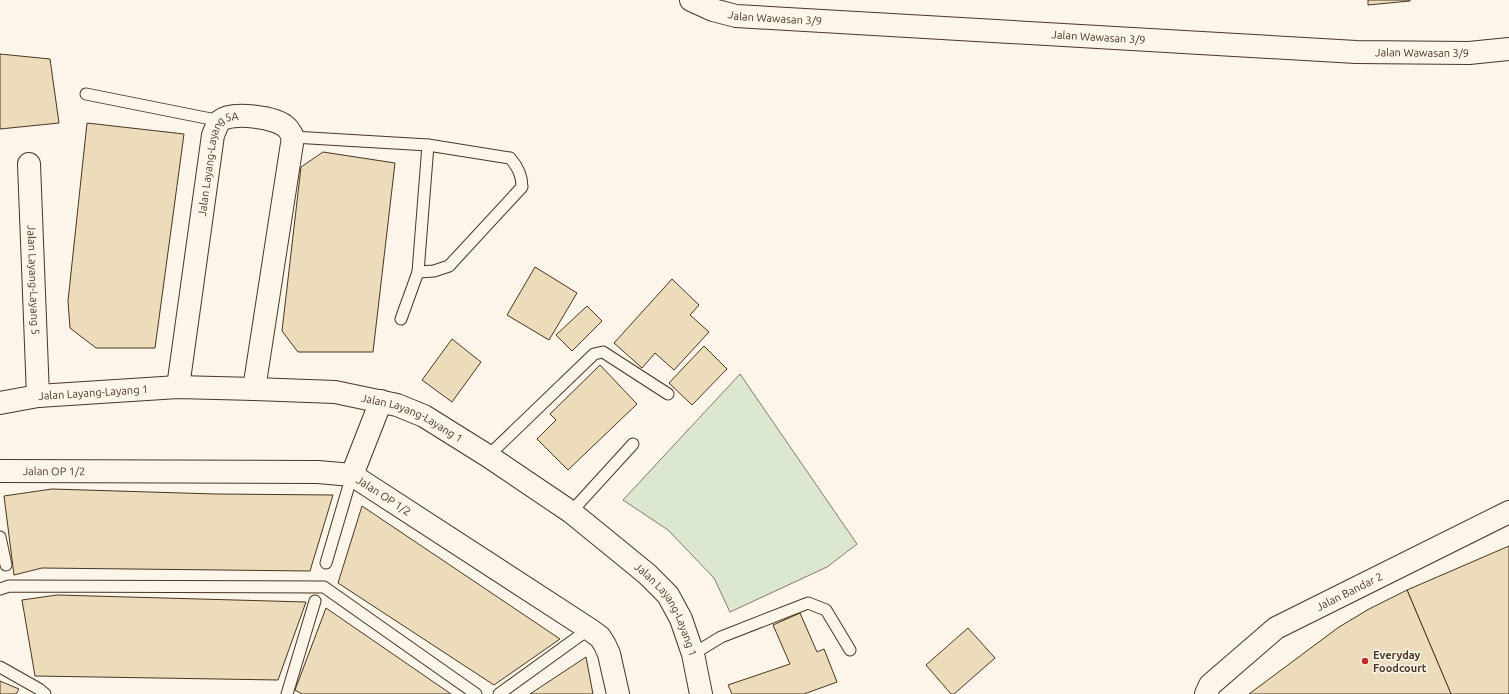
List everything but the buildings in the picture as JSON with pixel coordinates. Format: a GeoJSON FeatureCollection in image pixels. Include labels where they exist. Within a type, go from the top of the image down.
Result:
{"type":"FeatureCollection","features":[{"type":"Feature","properties":{"kind":"street","name":"Jalan Wawasan 3/9"},"geometry":{"type":"LineString","coordinates":[[691,0],[713,10],[736,16],[800,20],[1356,52],[1469,53],[1509,49]]}},
{"type":"Feature","properties":{"kind":"street","name":"Jalan Layang-Layang 5A"},"geometry":{"type":"LineString","coordinates":[[178,387],[213,135],[221,121],[231,117],[248,116],[274,120],[286,126],[293,137]]}},
{"type":"Feature","properties":{"kind":"street"},"geometry":{"type":"LineString","coordinates":[[254,389],[293,137]]}},
{"type":"Feature","properties":{"kind":"street","name":"Jalan Layang-Layang 5"},"geometry":{"type":"LineString","coordinates":[[29,164],[38,396]]}},
{"type":"Feature","properties":{"kind":"street","name":"Jalan Layang-Layang 1"},"geometry":{"type":"LineString","coordinates":[[0,403],[38,396],[178,387],[254,389],[335,392],[381,401],[424,416],[488,456],[571,512],[647,574],[668,595],[681,619],[693,654],[701,694]]}},
{"type":"Feature","properties":{"kind":"street"},"geometry":{"type":"LineString","coordinates":[[352,475],[381,401]]}},
{"type":"Feature","properties":{"kind":"street","name":"Jalan OP 1/2"},"geometry":{"type":"LineString","coordinates":[[0,471],[318,472],[352,475],[600,637],[609,654],[618,694]]}},
{"type":"Feature","properties":{"kind":"street","name":"Jalan Bandar 2"},"geometry":{"type":"LineString","coordinates":[[1206,694],[1210,685],[1276,628],[1509,512]]}},
{"type":"Feature","properties":{"kind":"lane"},"geometry":{"type":"LineString","coordinates":[[86,94],[221,121]]}},
{"type":"Feature","properties":{"kind":"lane"},"geometry":{"type":"LineString","coordinates":[[293,137],[428,145],[510,158],[517,166],[522,178],[522,187],[449,266],[434,271],[418,272]]}},
{"type":"Feature","properties":{"kind":"lane"},"geometry":{"type":"LineString","coordinates":[[401,319],[418,272],[428,145]]}},
{"type":"Feature","properties":{"kind":"lane"},"geometry":{"type":"LineString","coordinates":[[488,456],[594,354],[603,352],[668,394]]}},
{"type":"Feature","properties":{"kind":"lane"},"geometry":{"type":"LineString","coordinates":[[571,512],[633,444]]}},
{"type":"Feature","properties":{"kind":"lane"},"geometry":{"type":"LineString","coordinates":[[326,563],[352,475]]}},
{"type":"Feature","properties":{"kind":"lane"},"geometry":{"type":"LineString","coordinates":[[0,537],[6,565]]}},
{"type":"Feature","properties":{"kind":"lane"},"geometry":{"type":"LineString","coordinates":[[0,589],[9,586],[324,587],[476,694]]}},
{"type":"Feature","properties":{"kind":"lane"},"geometry":{"type":"LineString","coordinates":[[287,694],[315,601]]}},
{"type":"Feature","properties":{"kind":"lane"},"geometry":{"type":"LineString","coordinates":[[693,654],[721,636],[808,603],[826,610],[850,650]]}},
{"type":"Feature","properties":{"kind":"lane"},"geometry":{"type":"LineString","coordinates":[[499,694],[589,629]]}},
{"type":"Feature","properties":{"kind":"lane"},"geometry":{"type":"LineString","coordinates":[[0,667],[39,689],[45,694]]}},
{"type":"Feature","properties":{"kind":"green space"},"geometry":{"type":"Polygon","coordinates":[[[740,374],[857,544],[827,567],[730,612],[714,578],[668,530],[623,500],[740,374]]]}},
{"type":"Feature","properties":{"kind":"place","name":"Everyday Foodcourt"},"geometry":{"type":"Point","coordinates":[1365,661]}}]}
